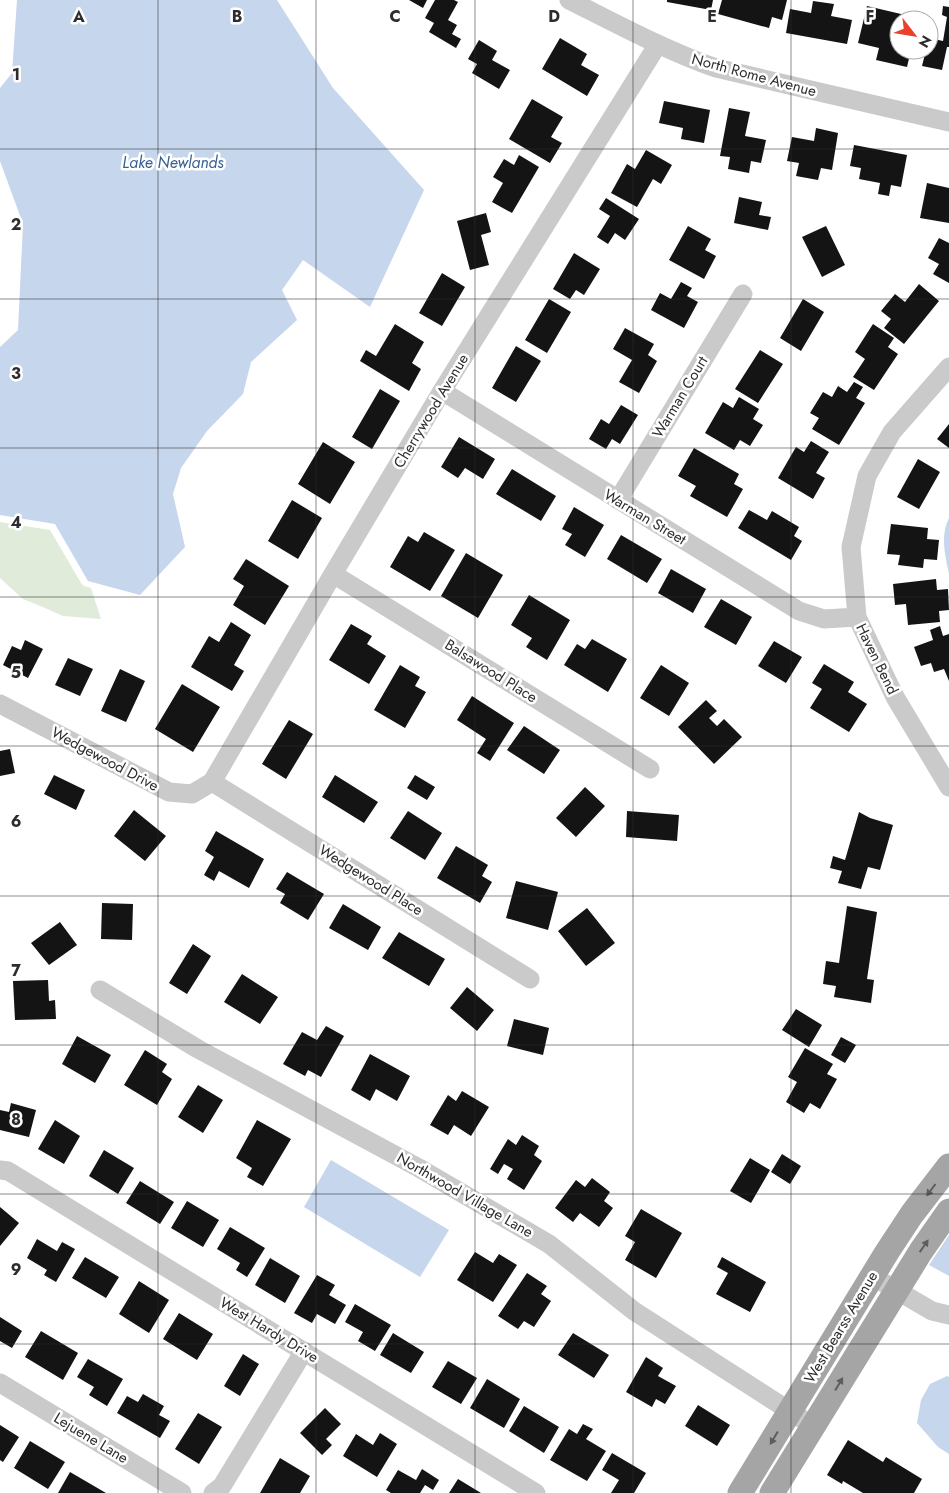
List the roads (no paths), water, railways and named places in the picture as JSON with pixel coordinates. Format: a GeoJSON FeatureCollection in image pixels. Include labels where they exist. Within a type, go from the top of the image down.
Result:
{"type":"FeatureCollection","features":[{"type":"Feature","properties":{"kind":"main road","name":"West Bearss Avenue"},"geometry":{"type":"LineString","coordinates":[[740,1493],[872,1276],[912,1214],[949,1166]]}},
{"type":"Feature","properties":{"kind":"main road","name":"West Bearss Avenue"},"geometry":{"type":"LineString","coordinates":[[772,1493],[921,1251],[949,1211]]}},
{"type":"Feature","properties":{"kind":"street","name":"North Rome Avenue"},"geometry":{"type":"LineString","coordinates":[[569,0],[658,44],[716,68],[949,122]]}},
{"type":"Feature","properties":{"kind":"street","name":"Cherrywood Avenue"},"geometry":{"type":"LineString","coordinates":[[212,782],[442,391],[658,44]]}},
{"type":"Feature","properties":{"kind":"street","name":"Warman Court"},"geometry":{"type":"LineString","coordinates":[[618,500],[743,294]]}},
{"type":"Feature","properties":{"kind":"street","name":"Haven Bend"},"geometry":{"type":"LineString","coordinates":[[949,367],[892,432],[867,476],[851,547],[857,617],[895,697],[949,787]]}},
{"type":"Feature","properties":{"kind":"street","name":"Warman Street"},"geometry":{"type":"LineString","coordinates":[[442,391],[799,611],[824,619],[857,617]]}},
{"type":"Feature","properties":{"kind":"street","name":"Balsawood Place"},"geometry":{"type":"LineString","coordinates":[[333,574],[650,769]]}},
{"type":"Feature","properties":{"kind":"street","name":"Wedgewood Drive"},"geometry":{"type":"LineString","coordinates":[[0,704],[170,792],[192,794],[212,782]]}},
{"type":"Feature","properties":{"kind":"street","name":"Wedgewood Place"},"geometry":{"type":"LineString","coordinates":[[212,782],[530,979]]}},
{"type":"Feature","properties":{"kind":"street","name":"Northwood Village Lane"},"geometry":{"type":"LineString","coordinates":[[100,990],[198,1048],[419,1168],[549,1244],[634,1311],[814,1426]]}},
{"type":"Feature","properties":{"kind":"street","name":"West Hardy Drive"},"geometry":{"type":"LineString","coordinates":[[0,1170],[8,1171],[536,1493]]}},
{"type":"Feature","properties":{"kind":"street"},"geometry":{"type":"LineString","coordinates":[[872,1276],[932,1311],[949,1315]]}},
{"type":"Feature","properties":{"kind":"street"},"geometry":{"type":"LineString","coordinates":[[213,1493],[222,1486],[304,1351]]}},
{"type":"Feature","properties":{"kind":"street","name":"Lejuene Lane"},"geometry":{"type":"LineString","coordinates":[[0,1383],[182,1493]]}},
{"type":"Feature","properties":{"kind":"water","name":"Lake Newlands"},"geometry":{"type":"Polygon","coordinates":[[[17,0],[277,0],[333,88],[424,190],[370,307],[303,260],[282,290],[297,320],[251,362],[243,394],[207,431],[181,468],[173,494],[185,547],[140,595],[88,581],[55,524],[0,515],[0,347],[18,330],[23,224],[0,161],[0,88],[12,73],[17,0]]]}},
{"type":"Feature","properties":{"kind":"water"},"geometry":{"type":"Polygon","coordinates":[[[949,518],[949,574],[944,539],[949,518]]]}},
{"type":"Feature","properties":{"kind":"water"},"geometry":{"type":"Polygon","coordinates":[[[331,1160],[449,1230],[420,1277],[304,1207],[331,1160]]]}},
{"type":"Feature","properties":{"kind":"water"},"geometry":{"type":"Polygon","coordinates":[[[949,1235],[949,1276],[929,1265],[949,1235]]]}},
{"type":"Feature","properties":{"kind":"water"},"geometry":{"type":"Polygon","coordinates":[[[947,1376],[949,1377],[949,1454],[938,1447],[917,1423],[921,1400],[930,1384],[947,1376]]]}}]}
